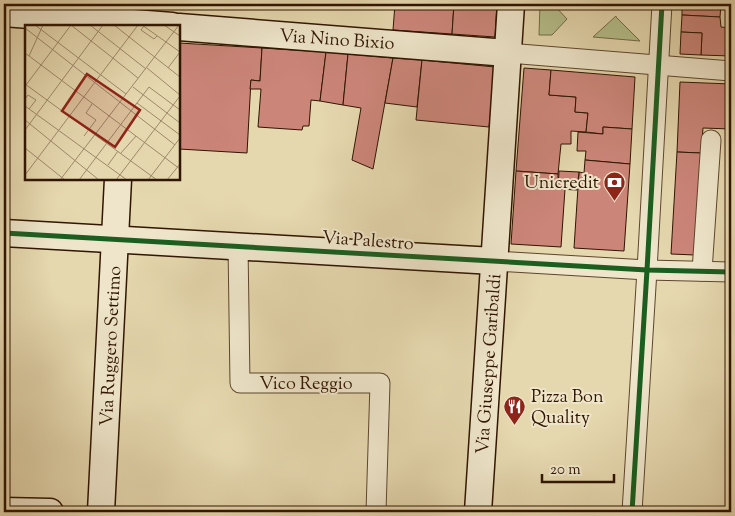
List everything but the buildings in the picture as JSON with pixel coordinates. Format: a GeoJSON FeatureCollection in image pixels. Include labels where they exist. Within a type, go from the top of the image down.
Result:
{"type":"FeatureCollection","features":[{"type":"Feature","properties":{"kind":"main road","name":"Via Giuseppe Garibaldi"},"geometry":{"type":"LineString","coordinates":[[478,512],[494,261],[503,57],[511,4]]}},
{"type":"Feature","properties":{"kind":"main road"},"geometry":{"type":"LineString","coordinates":[[4,13],[126,18],[166,25]]}},
{"type":"Feature","properties":{"kind":"main road","name":"Via Nino Bixio"},"geometry":{"type":"LineString","coordinates":[[180,27],[503,57]]}},
{"type":"Feature","properties":{"kind":"main road","name":"Via Ruggero Settimo"},"geometry":{"type":"LineString","coordinates":[[101,512],[118,180]]}},
{"type":"Feature","properties":{"kind":"main road","name":"Via Palestro"},"geometry":{"type":"LineString","coordinates":[[4,233],[494,261]]}},
{"type":"Feature","properties":{"kind":"main road"},"geometry":{"type":"LineString","coordinates":[[4,511],[50,512]]}},
{"type":"Feature","properties":{"kind":"street"},"geometry":{"type":"LineString","coordinates":[[632,512],[662,4]]}},
{"type":"Feature","properties":{"kind":"street"},"geometry":{"type":"LineString","coordinates":[[503,57],[657,72],[680,67],[731,71]]}},
{"type":"Feature","properties":{"kind":"street"},"geometry":{"type":"LineString","coordinates":[[702,271],[711,140]]}},
{"type":"Feature","properties":{"kind":"street","name":"Vico Reggio"},"geometry":{"type":"LineString","coordinates":[[238,245],[240,383],[380,383],[376,512]]}},
{"type":"Feature","properties":{"kind":"street","name":"Via Palestro"},"geometry":{"type":"LineString","coordinates":[[494,261],[647,270],[731,272]]}},
{"type":"Feature","properties":{"kind":"green space"},"geometry":{"type":"Polygon","coordinates":[[[540,4],[553,4],[567,19],[552,35],[539,35],[540,4]]]}},
{"type":"Feature","properties":{"kind":"green space"},"geometry":{"type":"Polygon","coordinates":[[[616,17],[640,41],[593,37],[616,17]]]}},
{"type":"Feature","properties":{"kind":"cycle path"},"geometry":{"type":"LineString","coordinates":[[632,512],[662,4]]}},
{"type":"Feature","properties":{"kind":"cycle path"},"geometry":{"type":"LineString","coordinates":[[4,233],[647,270],[731,272]]}},
{"type":"Feature","properties":{"kind":"place","name":"Unicredit"},"geometry":{"type":"Point","coordinates":[615,201]}},
{"type":"Feature","properties":{"kind":"place","name":"Pizza Bon Quality"},"geometry":{"type":"Point","coordinates":[515,425]}}]}
